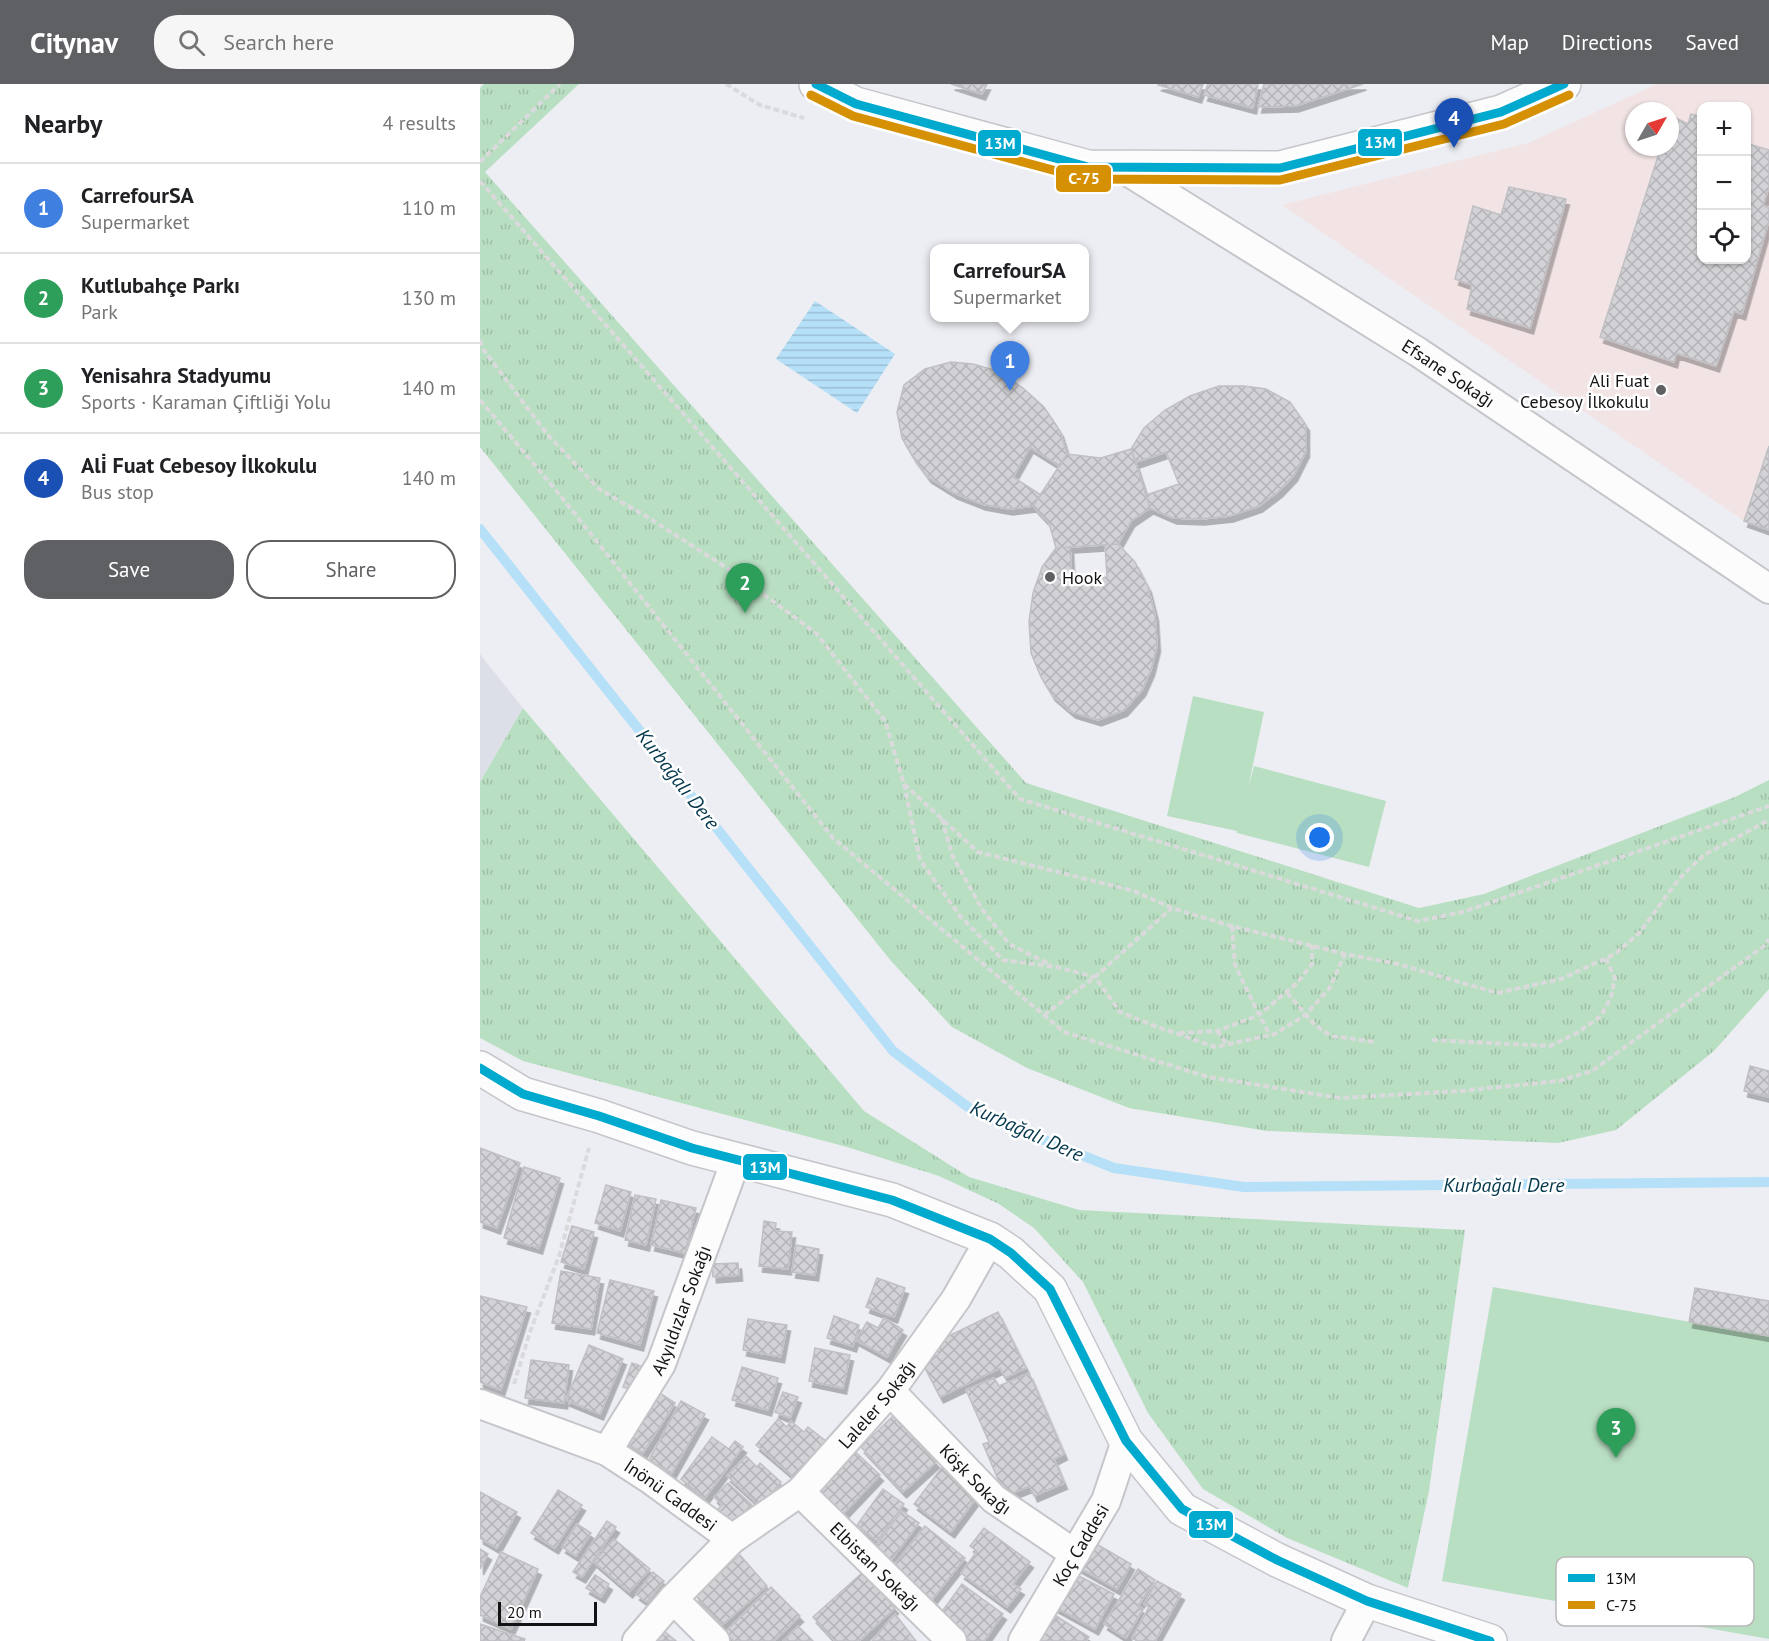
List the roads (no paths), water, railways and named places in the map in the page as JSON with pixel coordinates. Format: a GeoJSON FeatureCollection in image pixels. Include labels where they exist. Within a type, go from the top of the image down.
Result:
{"type":"FeatureCollection","features":[{"type":"Feature","properties":{"kind":"main road"},"geometry":{"type":"LineString","coordinates":[[816,84],[856,104],[1088,167],[1280,168],[1501,112],[1564,84]]}},
{"type":"Feature","properties":{"kind":"main road"},"geometry":{"type":"LineString","coordinates":[[480,1068],[523,1094]]}},
{"type":"Feature","properties":{"kind":"main road"},"geometry":{"type":"LineString","coordinates":[[480,1082],[598,1116],[693,1148],[892,1200],[990,1239],[1011,1253],[1050,1289],[1126,1441],[1182,1509],[1277,1560],[1367,1601],[1490,1641]]}},
{"type":"Feature","properties":{"kind":"street","name":"Efsane Sokağı"},"geometry":{"type":"LineString","coordinates":[[1121,167],[1427,358],[1769,589]]}},
{"type":"Feature","properties":{"kind":"street","name":"Akyıldızlar Sokağı"},"geometry":{"type":"LineString","coordinates":[[607,1451],[661,1364],[736,1160]]}},
{"type":"Feature","properties":{"kind":"street","name":"Laleler Sokağı"},"geometry":{"type":"LineString","coordinates":[[732,1539],[800,1492],[890,1391],[956,1299],[990,1239]]}},
{"type":"Feature","properties":{"kind":"street","name":"Köşk Sokağı"},"geometry":{"type":"LineString","coordinates":[[890,1391],[994,1499],[1075,1554]]}},
{"type":"Feature","properties":{"kind":"street","name":"İnönü Caddesi"},"geometry":{"type":"LineString","coordinates":[[492,1409],[607,1451],[650,1479],[732,1539],[673,1599],[637,1641]]}},
{"type":"Feature","properties":{"kind":"street","name":"Koç Caddesi"},"geometry":{"type":"LineString","coordinates":[[1023,1641],[1106,1502],[1126,1441]]}},
{"type":"Feature","properties":{"kind":"street","name":"Elbistan Sokağı"},"geometry":{"type":"LineString","coordinates":[[800,1492],[952,1641]]}},
{"type":"Feature","properties":{"kind":"street"},"geometry":{"type":"LineString","coordinates":[[673,1599],[715,1641]]}},
{"type":"Feature","properties":{"kind":"street"},"geometry":{"type":"LineString","coordinates":[[1346,1641],[1367,1601]]}},
{"type":"Feature","properties":{"kind":"water"},"geometry":{"type":"Polygon","coordinates":[[[815,301],[895,354],[857,413],[776,359],[815,301]]]}},
{"type":"Feature","properties":{"kind":"waterway","name":"Kurbağalı Dere"},"geometry":{"type":"LineString","coordinates":[[480,529],[893,1051],[976,1113],[1114,1168],[1244,1187],[1769,1182]]}},
{"type":"Feature","properties":{"kind":"place","name":"Ali̇ Fuat Cebesoy İlkokulu"},"geometry":{"type":"Point","coordinates":[1454,148]}},
{"type":"Feature","properties":{"kind":"place","name":"Ali Fuat Cebesoy İlkokulu"},"geometry":{"type":"Point","coordinates":[1661,390]}},
{"type":"Feature","properties":{"kind":"place","name":"CarrefourSA"},"geometry":{"type":"Point","coordinates":[1010,391]}},
{"type":"Feature","properties":{"kind":"place","name":"Hook"},"geometry":{"type":"Point","coordinates":[1050,577]}},
{"type":"Feature","properties":{"kind":"place","name":"Kutlubahçe Parkı"},"geometry":{"type":"Point","coordinates":[745,613]}},
{"type":"Feature","properties":{"kind":"place","name":"Yenisahra Stadyumu"},"geometry":{"type":"Point","coordinates":[1616,1458]}}]}
